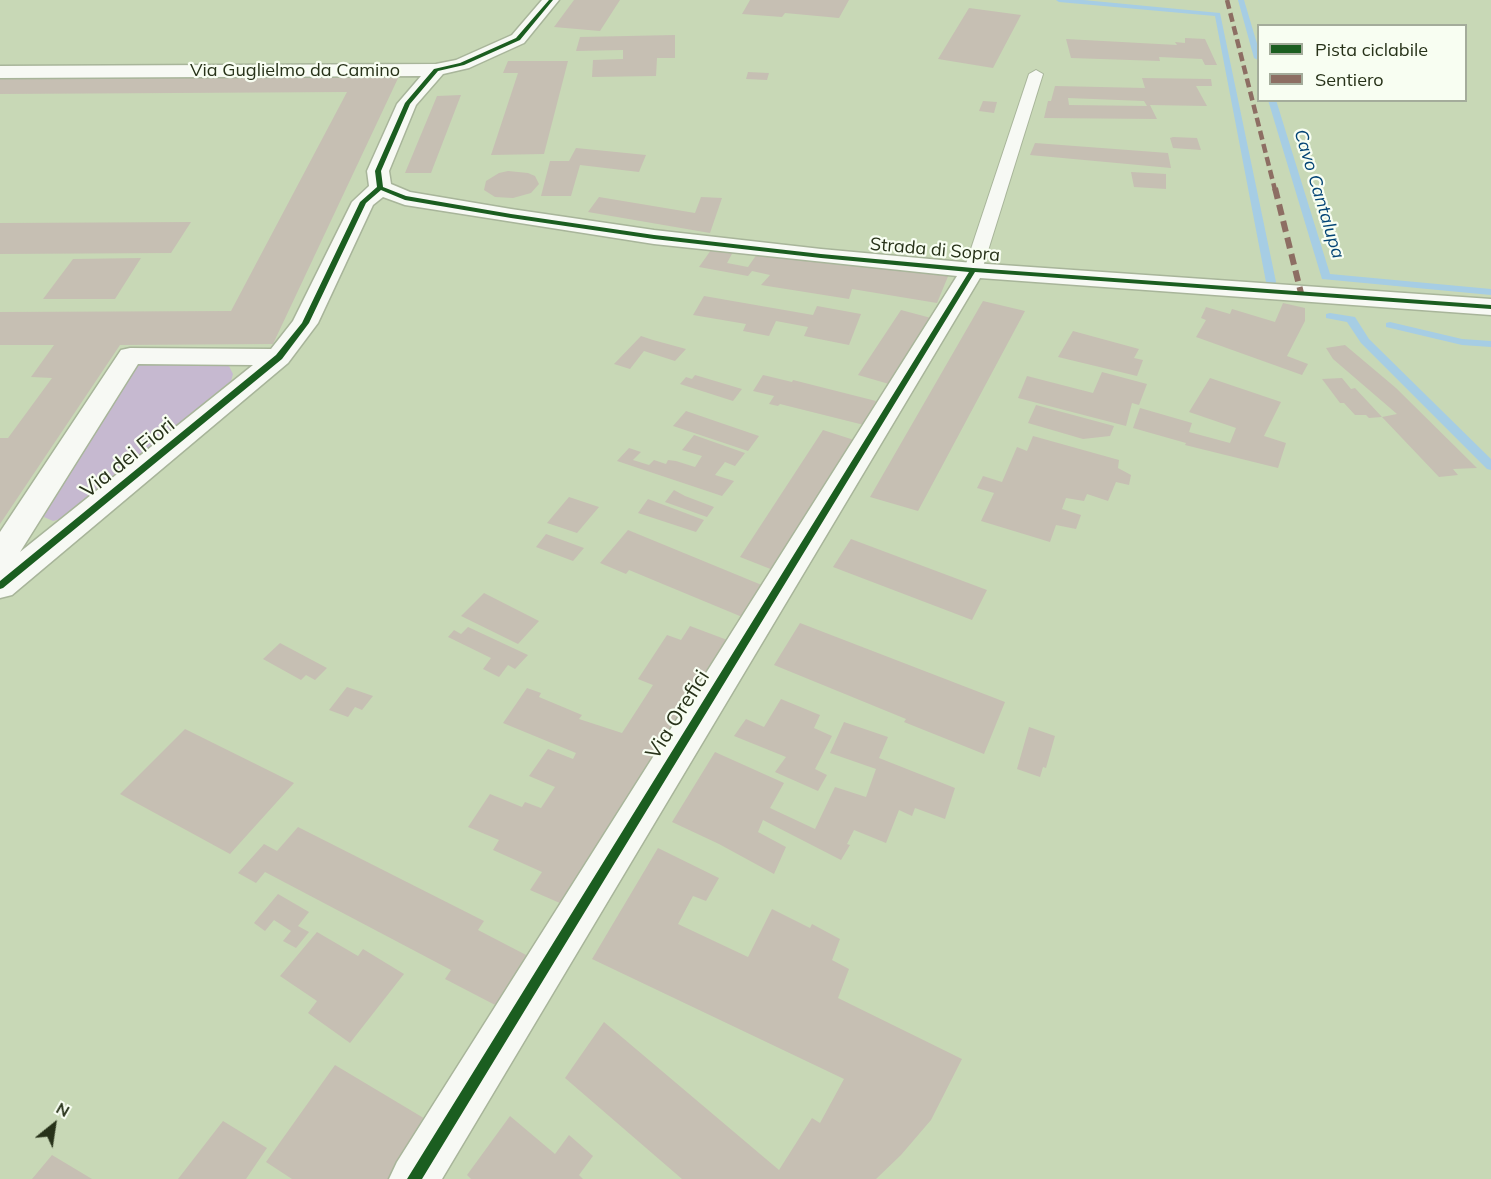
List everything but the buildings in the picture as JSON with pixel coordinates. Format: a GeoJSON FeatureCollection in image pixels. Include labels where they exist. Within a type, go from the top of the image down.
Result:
{"type":"FeatureCollection","features":[{"type":"Feature","properties":{"kind":"street"},"geometry":{"type":"LineString","coordinates":[[436,70],[462,64],[518,39],[551,0]]}},
{"type":"Feature","properties":{"kind":"street","name":"Via Guglielmo da Camino"},"geometry":{"type":"LineString","coordinates":[[0,72],[436,70]]}},
{"type":"Feature","properties":{"kind":"street","name":"Via Guglielmo da Camino"},"geometry":{"type":"LineString","coordinates":[[380,188],[378,171],[407,104],[436,70]]}},
{"type":"Feature","properties":{"kind":"street"},"geometry":{"type":"LineString","coordinates":[[0,557],[130,356],[279,357],[305,323],[363,202],[380,188]]}},
{"type":"Feature","properties":{"kind":"street","name":"Strada di Sopra"},"geometry":{"type":"LineString","coordinates":[[380,188],[405,198],[433,204],[643,236],[973,270],[1491,307]]}},
{"type":"Feature","properties":{"kind":"street","name":"Via Orefici"},"geometry":{"type":"LineString","coordinates":[[414,1179],[973,270]]}},
{"type":"Feature","properties":{"kind":"street","name":"Via dei Fiori"},"geometry":{"type":"LineString","coordinates":[[0,586],[279,357]]}},
{"type":"Feature","properties":{"kind":"lane"},"geometry":{"type":"LineString","coordinates":[[973,270],[1036,74]]}},
{"type":"Feature","properties":{"kind":"shaded area"},"geometry":{"type":"Polygon","coordinates":[[[144,361],[219,363],[229,366],[233,374],[231,381],[64,518],[53,521],[44,517],[42,512],[133,369],[144,361]]]}},
{"type":"Feature","properties":{"kind":"waterway"},"geometry":{"type":"LineString","coordinates":[[1059,0],[1218,14],[1271,282]]}},
{"type":"Feature","properties":{"kind":"waterway","name":"Cavo Cantalupa"},"geometry":{"type":"LineString","coordinates":[[1241,0],[1257,55]]}},
{"type":"Feature","properties":{"kind":"waterway","name":"Cavo Cantalupa"},"geometry":{"type":"LineString","coordinates":[[1273,102],[1326,277],[1491,292]]}},
{"type":"Feature","properties":{"kind":"waterway"},"geometry":{"type":"LineString","coordinates":[[1330,316],[1351,319],[1365,341],[1491,466]]}},
{"type":"Feature","properties":{"kind":"waterway"},"geometry":{"type":"LineString","coordinates":[[1390,325],[1462,342],[1491,344]]}},
{"type":"Feature","properties":{"kind":"marked path"},"geometry":{"type":"LineString","coordinates":[[1227,0],[1301,293]]}},
{"type":"Feature","properties":{"kind":"cycle path"},"geometry":{"type":"LineString","coordinates":[[380,188],[378,171],[407,104],[436,70],[462,64],[518,39],[551,0]]}},
{"type":"Feature","properties":{"kind":"cycle path"},"geometry":{"type":"LineString","coordinates":[[380,188],[405,198],[511,216],[654,237],[821,256],[973,270],[1491,307]]}},
{"type":"Feature","properties":{"kind":"cycle path"},"geometry":{"type":"LineString","coordinates":[[0,586],[279,357],[305,323],[363,202],[380,188]]}},
{"type":"Feature","properties":{"kind":"cycle path"},"geometry":{"type":"LineString","coordinates":[[414,1179],[973,270]]}}]}
